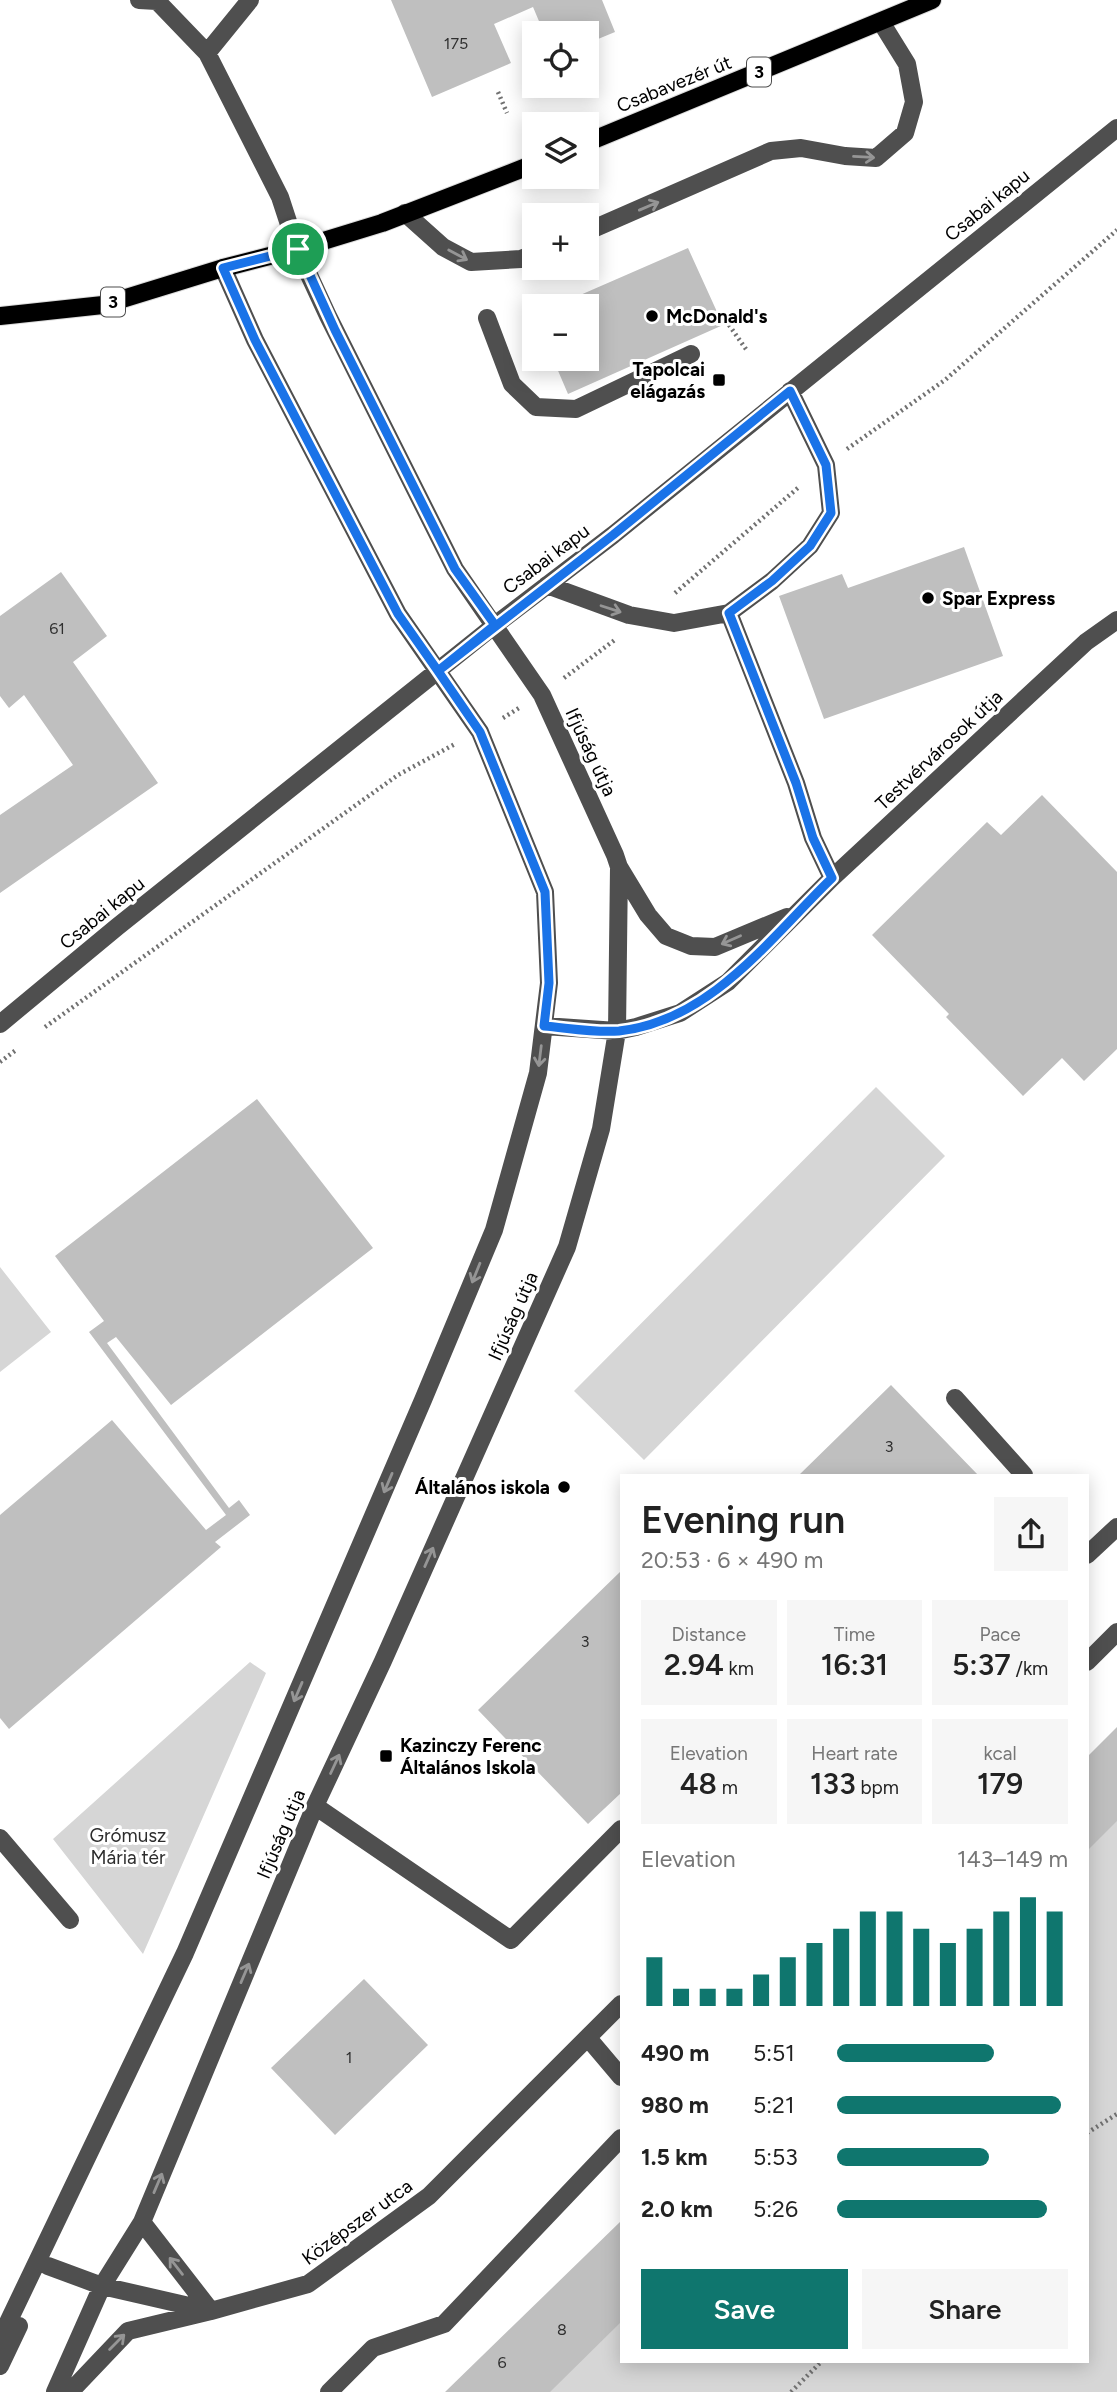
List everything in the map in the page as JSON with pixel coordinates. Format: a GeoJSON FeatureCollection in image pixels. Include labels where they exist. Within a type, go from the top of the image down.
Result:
{"type":"FeatureCollection","features":[{"type":"Feature","properties":{"kind":"main road","name":"Csabavezér út"},"geometry":{"type":"LineString","coordinates":[[599,138],[932,0]]}},
{"type":"Feature","properties":{"kind":"main road","name":"3"},"geometry":{"type":"LineString","coordinates":[[0,316],[103,305],[223,268],[298,249],[405,213],[522,169]]}},
{"type":"Feature","properties":{"kind":"street","name":"Ifjúság útja"},"geometry":{"type":"LineString","coordinates":[[55,2392],[102,2286],[142,2222],[316,1807],[567,1247],[601,1129],[617,1031],[619,867],[541,695],[455,569],[335,330],[298,249],[280,197],[207,53],[157,1],[139,0]]}},
{"type":"Feature","properties":{"kind":"street"},"geometry":{"type":"LineString","coordinates":[[207,53],[250,0]]}},
{"type":"Feature","properties":{"kind":"street"},"geometry":{"type":"LineString","coordinates":[[599,226],[771,151],[801,148],[845,156],[876,158],[905,133],[914,102],[906,64],[881,22]]}},
{"type":"Feature","properties":{"kind":"street","name":"Csabai kapu"},"geometry":{"type":"LineString","coordinates":[[0,1024],[117,927],[495,625],[613,535],[1117,128]]}},
{"type":"Feature","properties":{"kind":"street"},"geometry":{"type":"LineString","coordinates":[[405,213],[443,247],[471,262],[522,260]]}},
{"type":"Feature","properties":{"kind":"street"},"geometry":{"type":"LineString","coordinates":[[0,2339],[185,1953],[494,1230],[538,1073],[549,983],[545,892],[480,732],[398,614],[255,340],[223,268]]}},
{"type":"Feature","properties":{"kind":"street"},"geometry":{"type":"LineString","coordinates":[[488,318],[512,384],[536,407],[576,409],[691,354]]}},
{"type":"Feature","properties":{"kind":"street"},"geometry":{"type":"LineString","coordinates":[[547,585],[592,603],[644,618],[674,623],[729,613],[772,581],[810,546],[831,513],[826,465],[790,391]]}},
{"type":"Feature","properties":{"kind":"street"},"geometry":{"type":"LineString","coordinates":[[729,613],[796,783],[813,838],[832,878]]}},
{"type":"Feature","properties":{"kind":"street","name":"Testvérvárosok útja"},"geometry":{"type":"LineString","coordinates":[[544,1026],[617,1031],[680,1013],[729,982],[832,878],[1086,642],[1117,620]]}},
{"type":"Feature","properties":{"kind":"street","name":"Testvérvárosok útja"},"geometry":{"type":"LineString","coordinates":[[619,867],[648,915],[666,936],[691,946],[715,947],[794,915]]}},
{"type":"Feature","properties":{"kind":"street"},"geometry":{"type":"LineString","coordinates":[[955,1398],[1023,1474]]}},
{"type":"Feature","properties":{"kind":"street"},"geometry":{"type":"LineString","coordinates":[[1089,1553],[1117,1527]]}},
{"type":"Feature","properties":{"kind":"street"},"geometry":{"type":"LineString","coordinates":[[1089,1660],[1117,1632]]}},
{"type":"Feature","properties":{"kind":"street"},"geometry":{"type":"LineString","coordinates":[[316,1807],[511,1940],[620,1830]]}},
{"type":"Feature","properties":{"kind":"street"},"geometry":{"type":"LineString","coordinates":[[0,1838],[70,1920]]}},
{"type":"Feature","properties":{"kind":"street","name":"Középszer utca"},"geometry":{"type":"LineString","coordinates":[[48,2266],[102,2286],[211,2311],[308,2284],[429,2196],[620,2005]]}},
{"type":"Feature","properties":{"kind":"street"},"geometry":{"type":"LineString","coordinates":[[587,2038],[620,2076]]}},
{"type":"Feature","properties":{"kind":"street"},"geometry":{"type":"LineString","coordinates":[[329,2392],[373,2348],[444,2324],[620,2139]]}},
{"type":"Feature","properties":{"kind":"street"},"geometry":{"type":"LineString","coordinates":[[0,2366],[48,2266],[89,2154]]}},
{"type":"Feature","properties":{"kind":"street"},"geometry":{"type":"LineString","coordinates":[[70,2392],[128,2330],[211,2311],[142,2222]]}},
{"type":"Feature","properties":{"kind":"path"},"geometry":{"type":"LineString","coordinates":[[498,92],[508,113]]}},
{"type":"Feature","properties":{"kind":"path"},"geometry":{"type":"LineString","coordinates":[[40,1031],[398,775],[480,732],[541,695],[644,618],[826,465],[945,380],[1117,230]]}},
{"type":"Feature","properties":{"kind":"path"},"geometry":{"type":"LineString","coordinates":[[729,325],[748,352]]}},
{"type":"Feature","properties":{"kind":"path"},"geometry":{"type":"LineString","coordinates":[[0,1062],[20,1046]]}},
{"type":"Feature","properties":{"kind":"path"},"geometry":{"type":"LineString","coordinates":[[1089,2132],[1117,2114]]}},
{"type":"Feature","properties":{"kind":"path"},"geometry":{"type":"LineString","coordinates":[[791,2392],[820,2363]]}},
{"type":"Feature","properties":{"kind":"green space"},"geometry":{"type":"Polygon","coordinates":[[[876,1087],[945,1156],[644,1460],[574,1391],[876,1087]]]}},
{"type":"Feature","properties":{"kind":"green space"},"geometry":{"type":"Polygon","coordinates":[[[0,1267],[51,1332],[0,1372],[0,1267]]]}},
{"type":"Feature","properties":{"kind":"green space","name":"Grómusz Mária tér"},"geometry":{"type":"Polygon","coordinates":[[[250,1662],[266,1673],[143,1954],[53,1839],[250,1662]]]}},
{"type":"Feature","properties":{"kind":"green space"},"geometry":{"type":"Polygon","coordinates":[[[1117,1817],[1117,2392],[541,2392],[620,2313],[620,2363],[1089,2363],[1089,1845],[1117,1817]]]}},
{"type":"Feature","properties":{"kind":"building"},"geometry":{"type":"Polygon","coordinates":[[[391,0],[602,0],[615,32],[599,39],[599,21],[539,21],[533,7],[494,24],[511,63],[432,97],[391,0]]]}},
{"type":"Feature","properties":{"kind":"building","name":"McDonald's"},"geometry":{"type":"Polygon","coordinates":[[[688,248],[723,325],[568,394],[558,371],[599,371],[599,294],[583,294],[688,248]]]}},
{"type":"Feature","properties":{"kind":"building"},"geometry":{"type":"Polygon","coordinates":[[[964,547],[1003,656],[824,719],[779,596],[842,574],[848,588],[964,547]]]}},
{"type":"Feature","properties":{"kind":"building"},"geometry":{"type":"Polygon","coordinates":[[[61,572],[107,636],[73,662],[158,783],[0,893],[0,815],[73,765],[24,695],[9,708],[0,696],[0,616],[61,572]]]}},
{"type":"Feature","properties":{"kind":"building"},"geometry":{"type":"Polygon","coordinates":[[[1042,795],[1117,872],[1117,1049],[1084,1081],[1062,1058],[1023,1096],[946,1017],[949,1014],[872,935],[987,822],[1001,835],[1042,795]]]}},
{"type":"Feature","properties":{"kind":"building"},"geometry":{"type":"Polygon","coordinates":[[[257,1099],[373,1248],[171,1405],[116,1337],[107,1343],[229,1508],[239,1500],[250,1515],[215,1542],[221,1547],[9,1729],[0,1718],[0,1515],[112,1420],[206,1530],[226,1515],[89,1332],[104,1321],[55,1256],[257,1099]]]}},
{"type":"Feature","properties":{"kind":"building"},"geometry":{"type":"Polygon","coordinates":[[[891,1385],[977,1474],[800,1474],[891,1385]]]}},
{"type":"Feature","properties":{"kind":"building"},"geometry":{"type":"Polygon","coordinates":[[[620,1572],[620,1794],[588,1824],[478,1710],[620,1572]]]}},
{"type":"Feature","properties":{"kind":"building"},"geometry":{"type":"Polygon","coordinates":[[[1117,1727],[1117,1821],[1089,1849],[1089,1755],[1117,1727]]]}},
{"type":"Feature","properties":{"kind":"building"},"geometry":{"type":"Polygon","coordinates":[[[364,1979],[428,2045],[335,2135],[271,2068],[364,1979]]]}},
{"type":"Feature","properties":{"kind":"building"},"geometry":{"type":"Polygon","coordinates":[[[620,2222],[620,2323],[550,2392],[445,2392],[620,2222]]]}},
{"type":"Feature","properties":{"kind":"place","name":"McDonald's"},"geometry":{"type":"Point","coordinates":[652,316]}},
{"type":"Feature","properties":{"kind":"place","name":"Tapolcai elágazás"},"geometry":{"type":"Point","coordinates":[719,380]}},
{"type":"Feature","properties":{"kind":"place","name":"Spar Express"},"geometry":{"type":"Point","coordinates":[928,598]}},
{"type":"Feature","properties":{"kind":"place","name":"Általános iskola"},"geometry":{"type":"Point","coordinates":[564,1487]}},
{"type":"Feature","properties":{"kind":"place","name":"Kazinczy Ferenc Általános Iskola"},"geometry":{"type":"Point","coordinates":[386,1756]}},
{"type":"Feature","properties":{"kind":"route"},"geometry":{"type":"LineString","coordinates":[[298,249],[223,268],[255,340],[402,622],[438,671],[613,535],[790,391],[826,465],[831,513],[810,546],[772,581],[729,613],[796,783],[813,838],[832,878],[729,982],[680,1013],[617,1031],[544,1026],[549,983],[545,892],[480,732],[438,671],[495,625],[455,569],[335,330],[298,249]]}}]}
